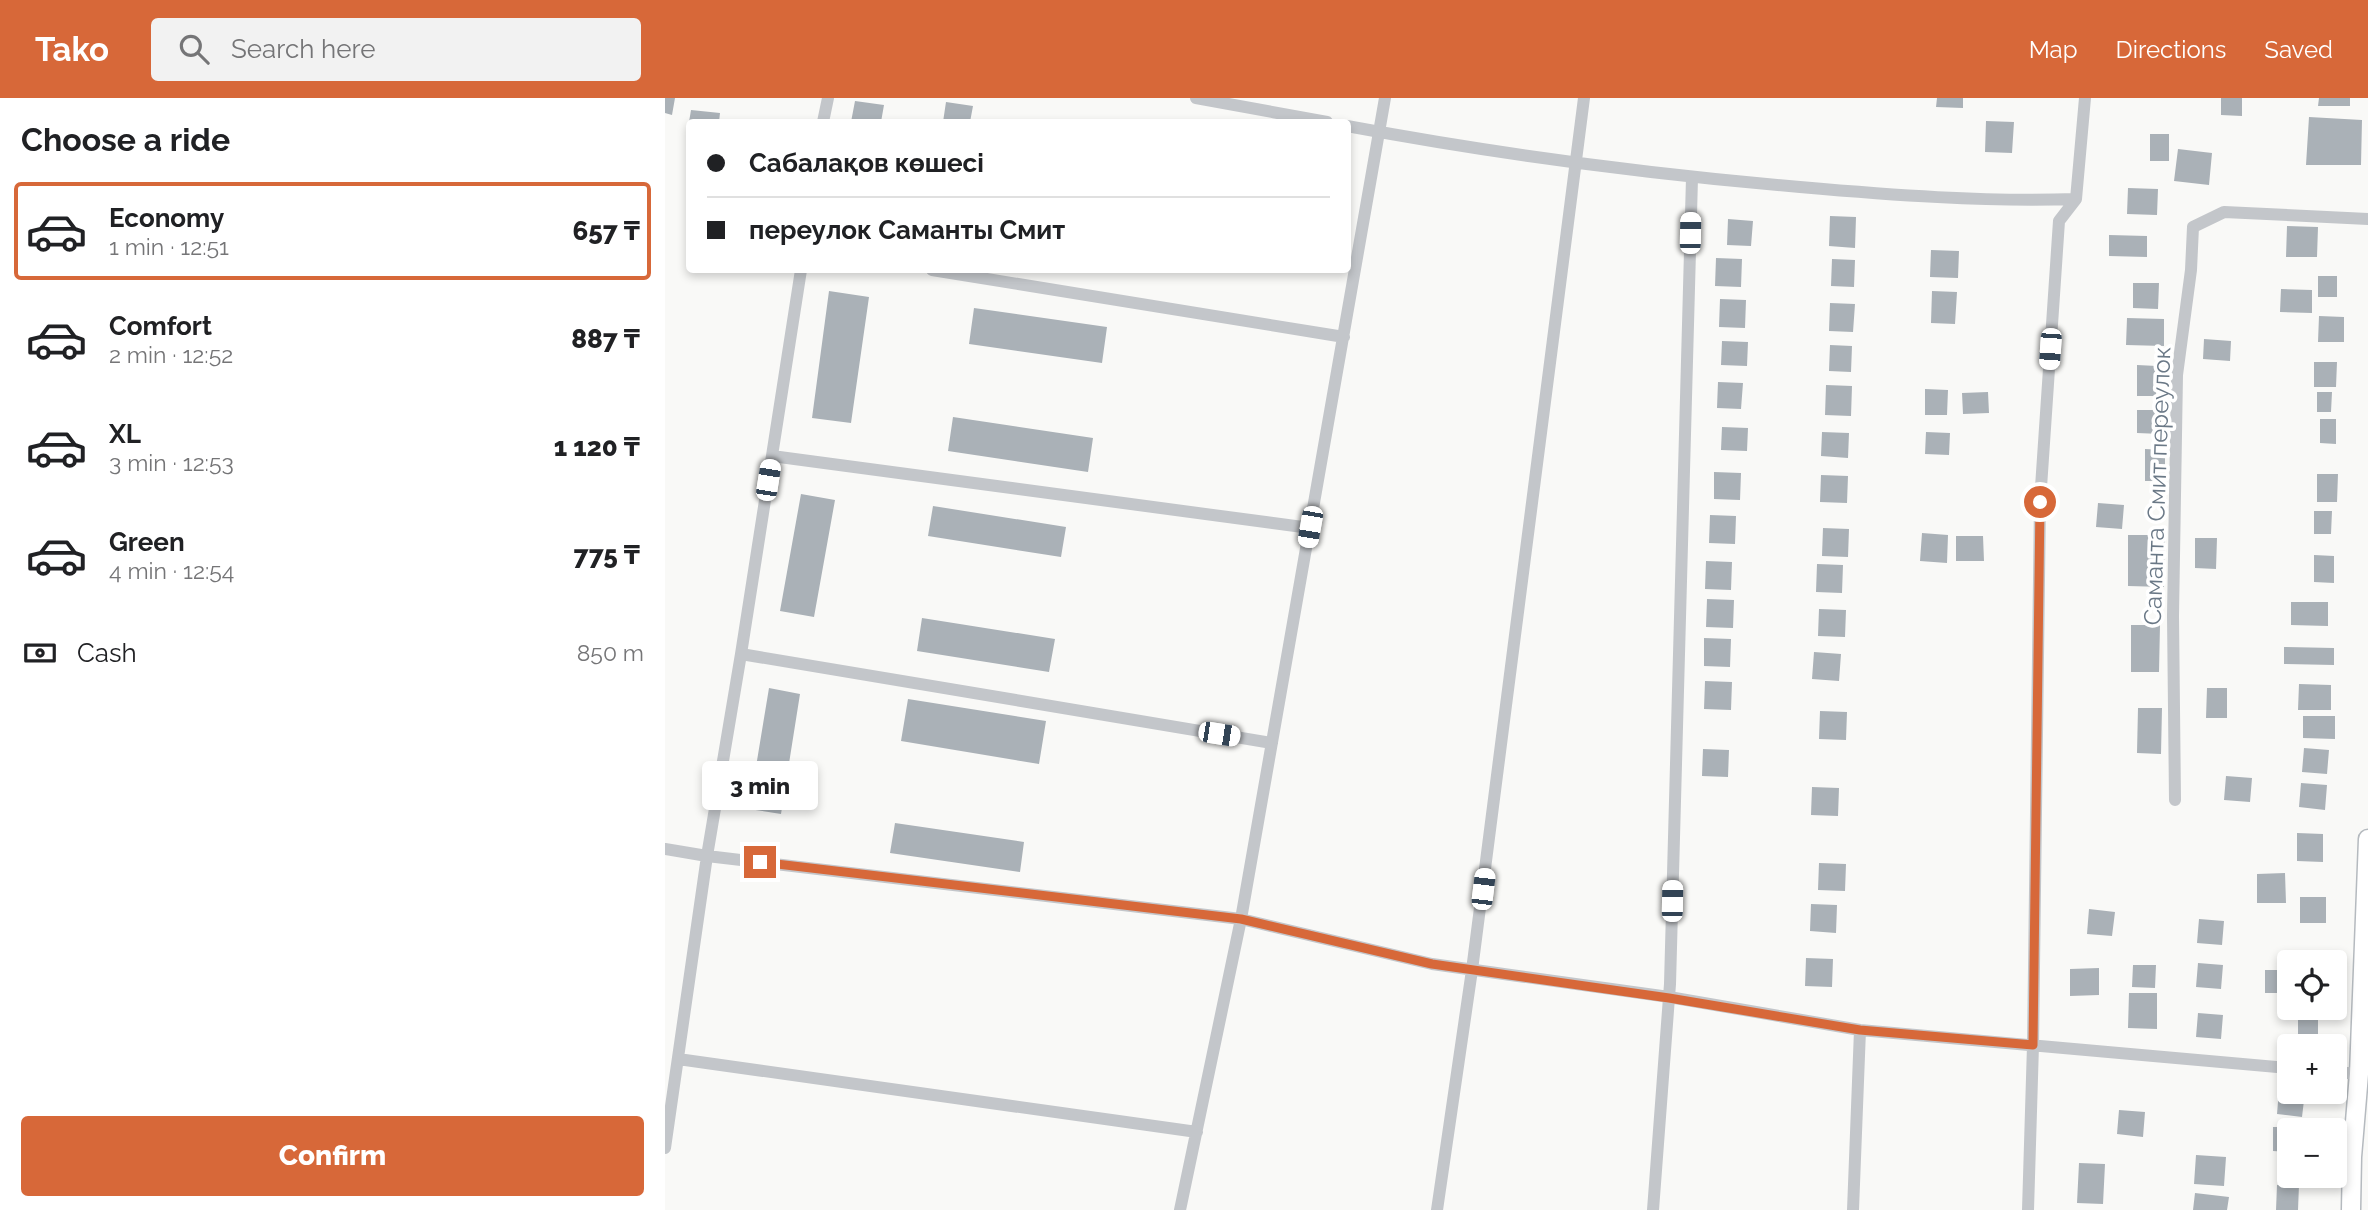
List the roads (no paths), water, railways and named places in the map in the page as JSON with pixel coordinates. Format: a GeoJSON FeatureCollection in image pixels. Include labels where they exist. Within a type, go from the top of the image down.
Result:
{"type":"FeatureCollection","features":[{"type":"Feature","properties":{"kind":"main road"},"geometry":{"type":"LineString","coordinates":[[2351,1210],[2368,839]]}},
{"type":"Feature","properties":{"kind":"street"},"geometry":{"type":"LineString","coordinates":[[824,119],[828,98]]}},
{"type":"Feature","properties":{"kind":"street"},"geometry":{"type":"LineString","coordinates":[[1196,98],[1311,119]]}},
{"type":"Feature","properties":{"kind":"street"},"geometry":{"type":"LineString","coordinates":[[1180,1210],[1241,919],[1385,98]]}},
{"type":"Feature","properties":{"kind":"street"},"geometry":{"type":"LineString","coordinates":[[1437,1210],[1472,970],[1584,98]]}},
{"type":"Feature","properties":{"kind":"street"},"geometry":{"type":"LineString","coordinates":[[2028,1210],[2033,1045],[2040,502],[2059,221],[2076,199],[2085,98]]}},
{"type":"Feature","properties":{"kind":"street"},"geometry":{"type":"LineString","coordinates":[[1351,127],[1576,164],[1692,178],[1888,194],[2076,199]]}},
{"type":"Feature","properties":{"kind":"street"},"geometry":{"type":"LineString","coordinates":[[1653,1210],[1669,998],[1692,178]]}},
{"type":"Feature","properties":{"kind":"street","name":"Саманта Смит переулок"},"geometry":{"type":"LineString","coordinates":[[2175,800],[2173,616],[2177,375],[2191,270],[2193,228],[2224,212],[2368,219]]}},
{"type":"Feature","properties":{"kind":"street"},"geometry":{"type":"LineString","coordinates":[[665,1147],[707,856],[801,273]]}},
{"type":"Feature","properties":{"kind":"street"},"geometry":{"type":"LineString","coordinates":[[950,273],[1344,337]]}},
{"type":"Feature","properties":{"kind":"street"},"geometry":{"type":"LineString","coordinates":[[772,456],[1310,527]]}},
{"type":"Feature","properties":{"kind":"street"},"geometry":{"type":"LineString","coordinates":[[741,654],[1272,743]]}},
{"type":"Feature","properties":{"kind":"street"},"geometry":{"type":"LineString","coordinates":[[665,849],[1241,919],[1432,964],[1669,998],[1860,1030],[2277,1067]]}},
{"type":"Feature","properties":{"kind":"street"},"geometry":{"type":"LineString","coordinates":[[1853,1210],[1860,1030]]}},
{"type":"Feature","properties":{"kind":"street"},"geometry":{"type":"LineString","coordinates":[[678,1059],[1197,1132]]}},
{"type":"Feature","properties":{"kind":"street"},"geometry":{"type":"LineString","coordinates":[[2347,1073],[2359,1074]]}}]}
